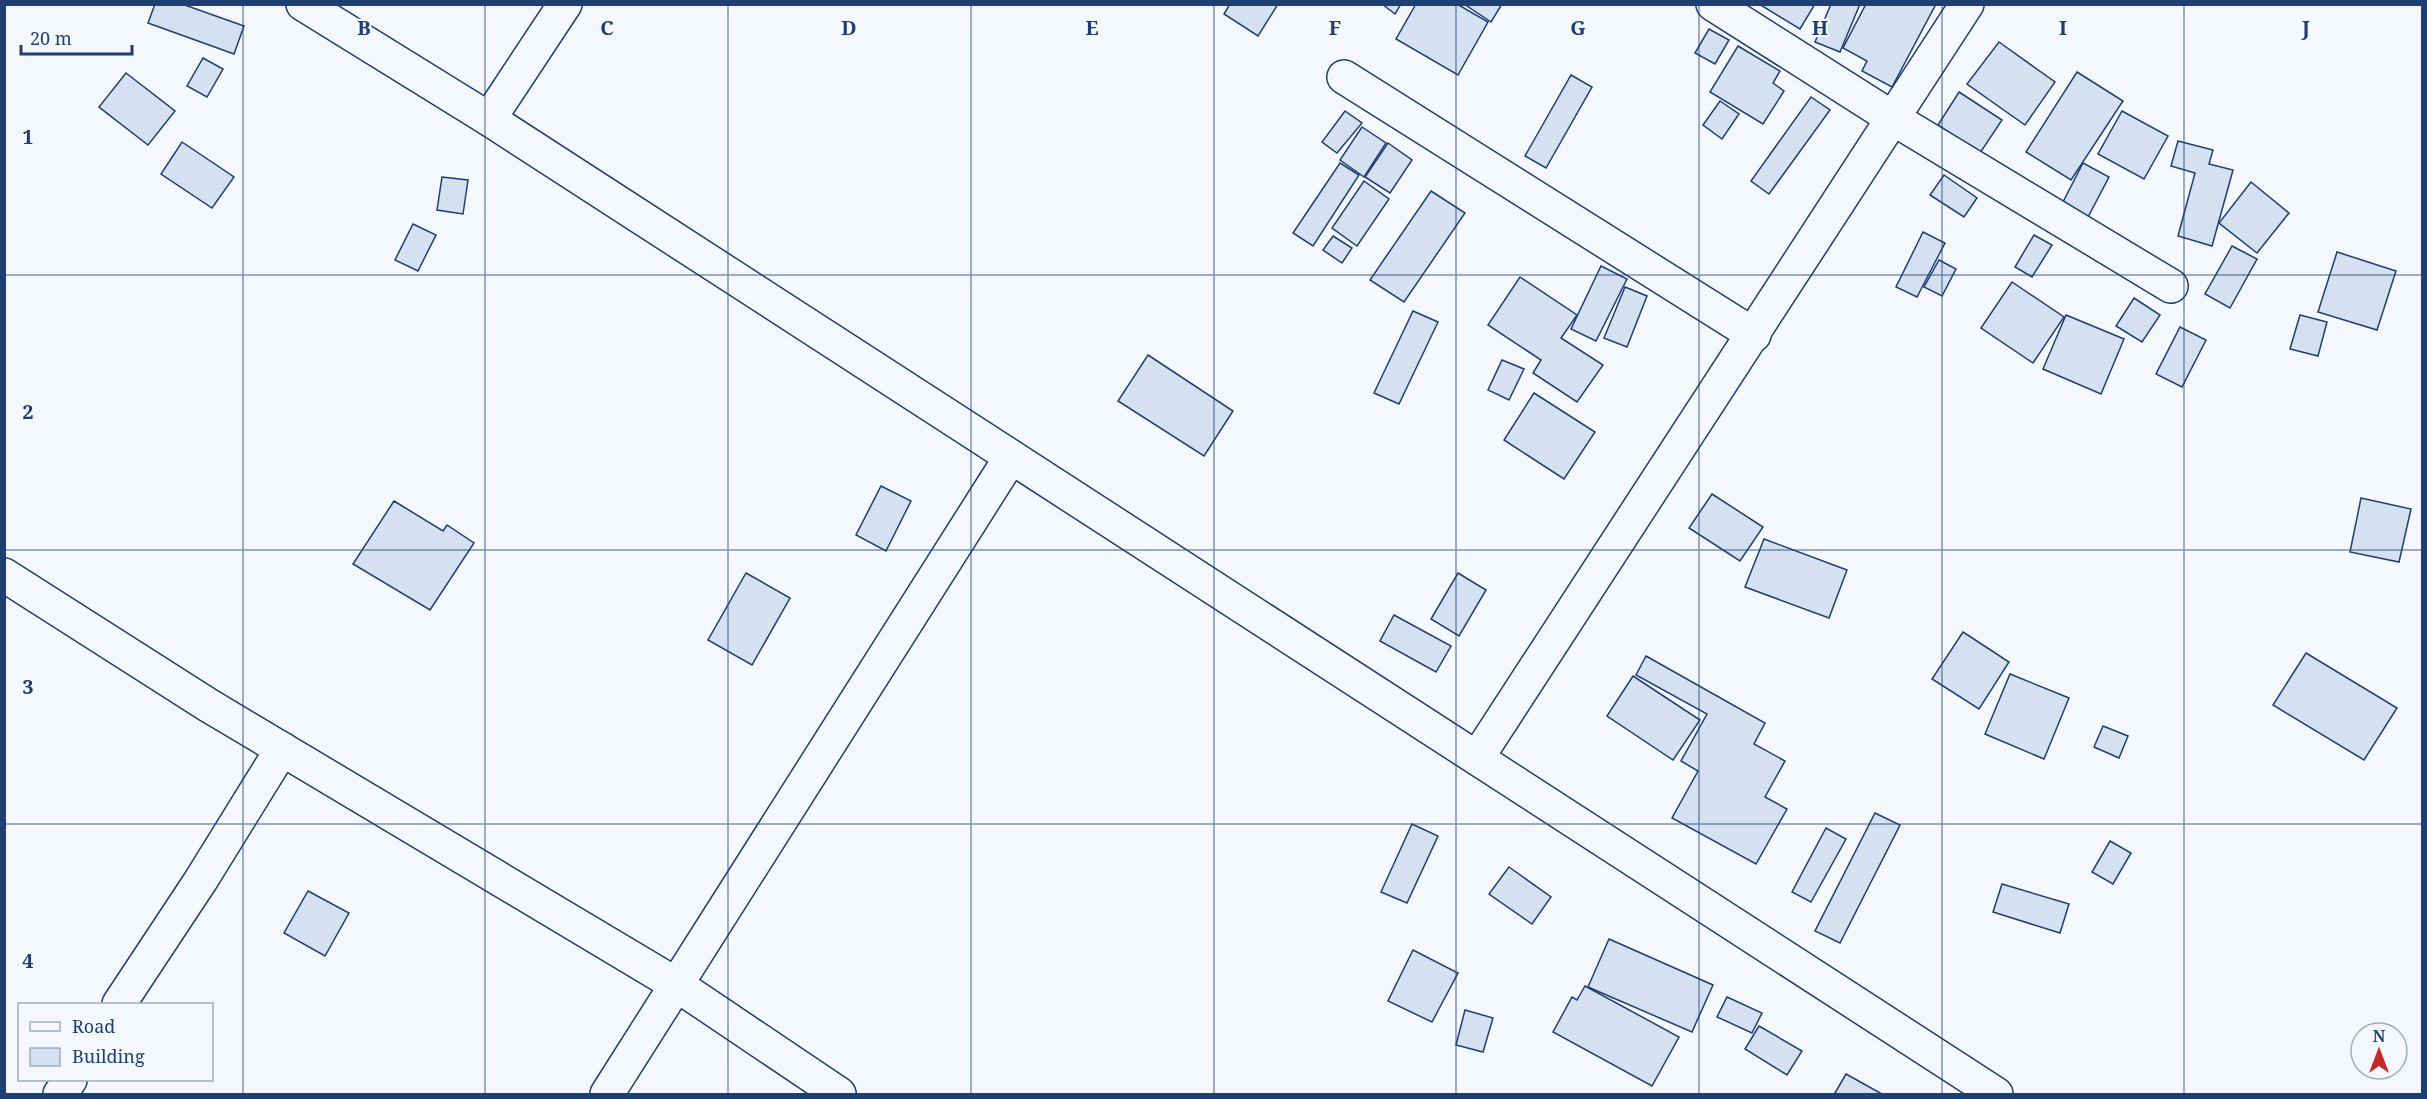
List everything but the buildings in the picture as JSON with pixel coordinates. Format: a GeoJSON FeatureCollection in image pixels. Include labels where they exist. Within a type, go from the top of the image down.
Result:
{"type":"FeatureCollection","features":[{"type":"Feature","properties":{"kind":"street"},"geometry":{"type":"LineString","coordinates":[[303,4],[489,119],[1996,1095]]}},
{"type":"Feature","properties":{"kind":"street"},"geometry":{"type":"LineString","coordinates":[[489,119],[565,4]]}},
{"type":"Feature","properties":{"kind":"street"},"geometry":{"type":"LineString","coordinates":[[1713,4],[1894,119],[2171,286]]}},
{"type":"Feature","properties":{"kind":"street"},"geometry":{"type":"LineString","coordinates":[[1477,758],[1967,4]]}},
{"type":"Feature","properties":{"kind":"street"},"geometry":{"type":"LineString","coordinates":[[1344,77],[1754,335]]}},
{"type":"Feature","properties":{"kind":"street"},"geometry":{"type":"LineString","coordinates":[[607,1095],[1011,457]]}},
{"type":"Feature","properties":{"kind":"street"},"geometry":{"type":"LineString","coordinates":[[4,575],[282,749],[677,985],[839,1095]]}},
{"type":"Feature","properties":{"kind":"street"},"geometry":{"type":"LineString","coordinates":[[120,1003],[201,880],[282,749]]}},
{"type":"Feature","properties":{"kind":"street"},"geometry":{"type":"LineString","coordinates":[[60,1095],[68,1081]]}}]}
